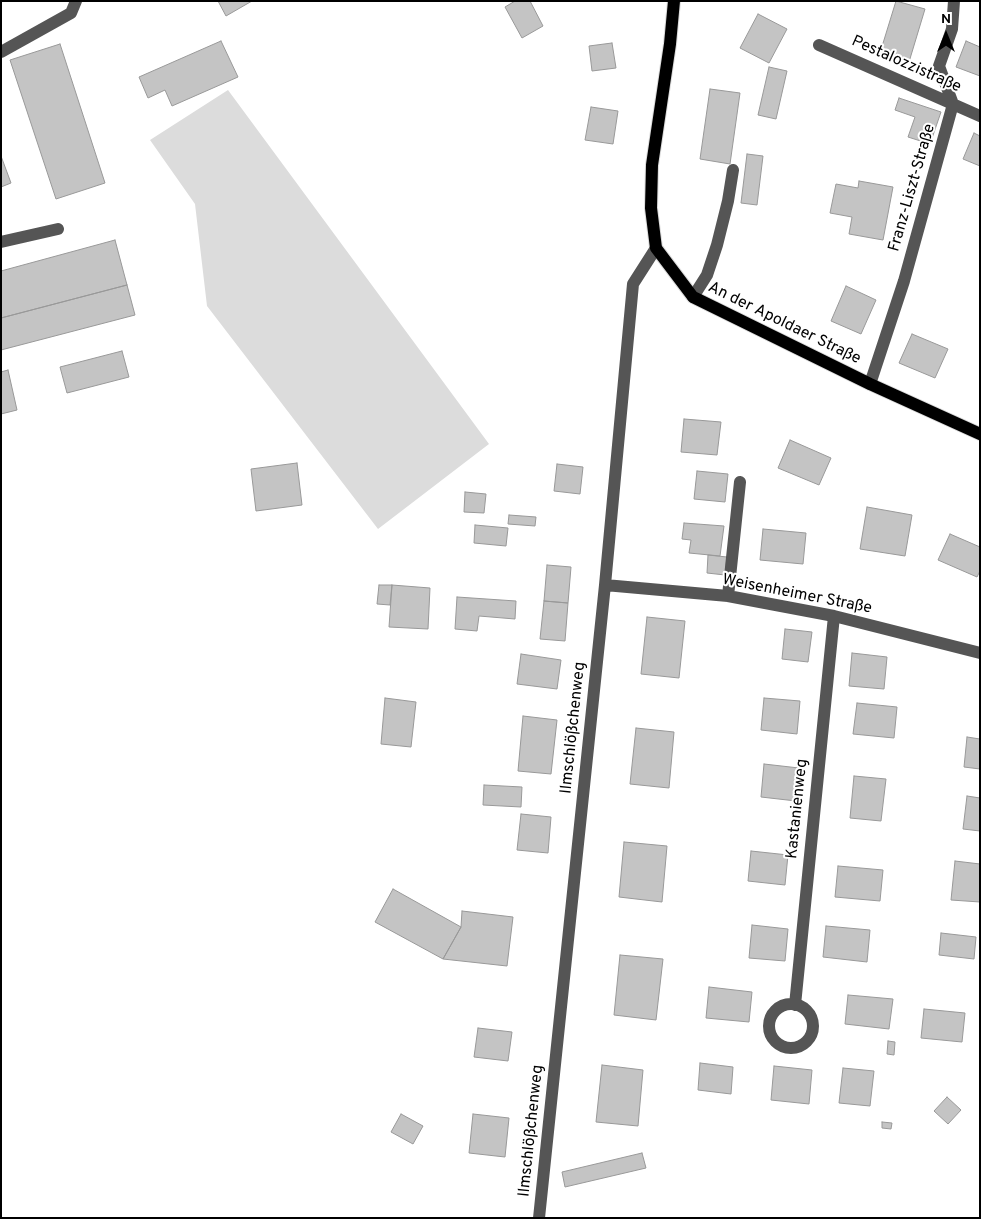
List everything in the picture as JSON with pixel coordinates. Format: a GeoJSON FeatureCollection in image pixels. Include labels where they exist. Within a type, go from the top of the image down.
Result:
{"type":"FeatureCollection","features":[{"type":"Feature","properties":{"kind":"main road","name":"An der Apoldaer Straße"},"geometry":{"type":"LineString","coordinates":[[674,1],[670,44],[652,165],[651,208],[656,248],[693,297],[870,384],[980,434]]}},
{"type":"Feature","properties":{"kind":"street"},"geometry":{"type":"LineString","coordinates":[[1,52],[71,13],[76,1]]}},
{"type":"Feature","properties":{"kind":"street"},"geometry":{"type":"LineString","coordinates":[[953,104],[939,66],[952,28],[954,1]]}},
{"type":"Feature","properties":{"kind":"street","name":"Pestalozzistraße"},"geometry":{"type":"LineString","coordinates":[[819,45],[980,116]]}},
{"type":"Feature","properties":{"kind":"street","name":"Franz-Liszt-Straße"},"geometry":{"type":"LineString","coordinates":[[870,384],[904,281],[953,104]]}},
{"type":"Feature","properties":{"kind":"street"},"geometry":{"type":"LineString","coordinates":[[693,297],[707,275],[728,201],[733,170]]}},
{"type":"Feature","properties":{"kind":"street"},"geometry":{"type":"LineString","coordinates":[[1,242],[58,229]]}},
{"type":"Feature","properties":{"kind":"street","name":"Ilmschlößchenweg"},"geometry":{"type":"LineString","coordinates":[[539,1218],[605,585],[633,284],[656,248]]}},
{"type":"Feature","properties":{"kind":"street"},"geometry":{"type":"LineString","coordinates":[[728,596],[740,482]]}},
{"type":"Feature","properties":{"kind":"street","name":"Weisenheimer Straße"},"geometry":{"type":"LineString","coordinates":[[605,585],[728,596],[834,616],[980,653]]}},
{"type":"Feature","properties":{"kind":"street","name":"Kastanienweg"},"geometry":{"type":"LineString","coordinates":[[795,1005],[834,616]]}},
{"type":"Feature","properties":{"kind":"shaded area"},"geometry":{"type":"Polygon","coordinates":[[[228,90],[489,444],[378,529],[207,306],[195,204],[150,140],[228,90]]]}},
{"type":"Feature","properties":{"kind":"building"},"geometry":{"type":"Polygon","coordinates":[[[218,1],[252,1],[226,16],[218,1]]]}},
{"type":"Feature","properties":{"kind":"building"},"geometry":{"type":"Polygon","coordinates":[[[515,1],[530,1],[543,26],[522,38],[505,7],[515,1]]]}},
{"type":"Feature","properties":{"kind":"building"},"geometry":{"type":"Polygon","coordinates":[[[896,1],[925,9],[909,62],[880,53],[896,1]]]}},
{"type":"Feature","properties":{"kind":"building"},"geometry":{"type":"Polygon","coordinates":[[[758,14],[787,29],[769,63],[740,48],[758,14]]]}},
{"type":"Feature","properties":{"kind":"building"},"geometry":{"type":"Polygon","coordinates":[[[221,41],[238,77],[172,106],[165,90],[148,98],[139,77],[221,41]]]}},
{"type":"Feature","properties":{"kind":"building"},"geometry":{"type":"Polygon","coordinates":[[[966,41],[980,47],[980,76],[956,67],[966,41]]]}},
{"type":"Feature","properties":{"kind":"building"},"geometry":{"type":"Polygon","coordinates":[[[612,43],[616,68],[592,71],[589,46],[612,43]]]}},
{"type":"Feature","properties":{"kind":"building"},"geometry":{"type":"Polygon","coordinates":[[[60,44],[105,183],[56,199],[10,60],[60,44]]]}},
{"type":"Feature","properties":{"kind":"building"},"geometry":{"type":"Polygon","coordinates":[[[769,67],[787,71],[776,119],[758,115],[769,67]]]}},
{"type":"Feature","properties":{"kind":"building"},"geometry":{"type":"Polygon","coordinates":[[[710,89],[740,93],[730,164],[700,159],[710,89]]]}},
{"type":"Feature","properties":{"kind":"building"},"geometry":{"type":"Polygon","coordinates":[[[899,98],[941,112],[930,144],[908,137],[915,117],[895,110],[899,98]]]}},
{"type":"Feature","properties":{"kind":"building"},"geometry":{"type":"Polygon","coordinates":[[[591,107],[618,111],[613,144],[585,140],[591,107]]]}},
{"type":"Feature","properties":{"kind":"building"},"geometry":{"type":"Polygon","coordinates":[[[974,133],[980,136],[980,166],[963,159],[974,133]]]}},
{"type":"Feature","properties":{"kind":"building"},"geometry":{"type":"Polygon","coordinates":[[[747,154],[763,156],[757,205],[741,203],[747,154]]]}},
{"type":"Feature","properties":{"kind":"building"},"geometry":{"type":"Polygon","coordinates":[[[1,156],[11,183],[1,187],[1,156]]]}},
{"type":"Feature","properties":{"kind":"building"},"geometry":{"type":"Polygon","coordinates":[[[859,181],[893,187],[883,240],[849,234],[852,217],[830,213],[836,184],[858,188],[859,181]]]}},
{"type":"Feature","properties":{"kind":"building"},"geometry":{"type":"Polygon","coordinates":[[[115,240],[127,285],[1,318],[1,271],[115,240]]]}},
{"type":"Feature","properties":{"kind":"building"},"geometry":{"type":"Polygon","coordinates":[[[127,285],[135,315],[1,350],[1,318],[127,285]]]}},
{"type":"Feature","properties":{"kind":"building"},"geometry":{"type":"Polygon","coordinates":[[[846,286],[876,300],[861,334],[831,321],[846,286]]]}},
{"type":"Feature","properties":{"kind":"building"},"geometry":{"type":"Polygon","coordinates":[[[912,334],[948,349],[935,378],[899,363],[912,334]]]}},
{"type":"Feature","properties":{"kind":"building"},"geometry":{"type":"Polygon","coordinates":[[[122,351],[129,377],[67,393],[60,367],[122,351]]]}},
{"type":"Feature","properties":{"kind":"building"},"geometry":{"type":"Polygon","coordinates":[[[8,370],[17,410],[1,414],[1,372],[8,370]]]}},
{"type":"Feature","properties":{"kind":"building"},"geometry":{"type":"Polygon","coordinates":[[[684,419],[721,422],[717,455],[681,452],[684,419]]]}},
{"type":"Feature","properties":{"kind":"building"},"geometry":{"type":"Polygon","coordinates":[[[790,440],[831,458],[819,485],[778,468],[790,440]]]}},
{"type":"Feature","properties":{"kind":"building"},"geometry":{"type":"Polygon","coordinates":[[[297,463],[302,505],[256,511],[251,469],[297,463]]]}},
{"type":"Feature","properties":{"kind":"building"},"geometry":{"type":"Polygon","coordinates":[[[557,464],[583,467],[580,494],[554,491],[557,464]]]}},
{"type":"Feature","properties":{"kind":"building"},"geometry":{"type":"Polygon","coordinates":[[[697,471],[728,474],[725,502],[694,499],[697,471]]]}},
{"type":"Feature","properties":{"kind":"building"},"geometry":{"type":"Polygon","coordinates":[[[465,492],[486,494],[484,513],[464,512],[465,492]]]}},
{"type":"Feature","properties":{"kind":"building"},"geometry":{"type":"Polygon","coordinates":[[[867,507],[912,515],[905,556],[860,549],[867,507]]]}},
{"type":"Feature","properties":{"kind":"building"},"geometry":{"type":"Polygon","coordinates":[[[509,515],[536,517],[535,526],[508,524],[509,515]]]}},
{"type":"Feature","properties":{"kind":"building"},"geometry":{"type":"Polygon","coordinates":[[[684,523],[724,526],[720,556],[689,553],[691,540],[682,539],[684,523]]]}},
{"type":"Feature","properties":{"kind":"building"},"geometry":{"type":"Polygon","coordinates":[[[475,525],[508,528],[506,546],[474,543],[475,525]]]}},
{"type":"Feature","properties":{"kind":"building"},"geometry":{"type":"Polygon","coordinates":[[[763,529],[806,533],[803,564],[760,560],[763,529]]]}},
{"type":"Feature","properties":{"kind":"building"},"geometry":{"type":"Polygon","coordinates":[[[950,534],[980,547],[980,571],[977,577],[938,560],[950,534]]]}},
{"type":"Feature","properties":{"kind":"building"},"geometry":{"type":"Polygon","coordinates":[[[708,555],[727,557],[725,575],[707,573],[708,555]]]}},
{"type":"Feature","properties":{"kind":"building"},"geometry":{"type":"Polygon","coordinates":[[[547,565],[571,567],[568,603],[544,601],[547,565]]]}},
{"type":"Feature","properties":{"kind":"building"},"geometry":{"type":"Polygon","coordinates":[[[379,585],[392,585],[390,605],[377,604],[379,585]]]}},
{"type":"Feature","properties":{"kind":"building"},"geometry":{"type":"Polygon","coordinates":[[[392,585],[430,588],[428,629],[389,627],[392,585]]]}},
{"type":"Feature","properties":{"kind":"building"},"geometry":{"type":"Polygon","coordinates":[[[457,597],[516,601],[515,619],[479,616],[477,631],[455,629],[457,597]]]}},
{"type":"Feature","properties":{"kind":"building"},"geometry":{"type":"Polygon","coordinates":[[[544,601],[568,603],[565,641],[540,639],[544,601]]]}},
{"type":"Feature","properties":{"kind":"building"},"geometry":{"type":"Polygon","coordinates":[[[647,617],[685,621],[679,678],[641,674],[647,617]]]}},
{"type":"Feature","properties":{"kind":"building"},"geometry":{"type":"Polygon","coordinates":[[[785,629],[812,632],[808,662],[782,659],[785,629]]]}},
{"type":"Feature","properties":{"kind":"building"},"geometry":{"type":"Polygon","coordinates":[[[852,653],[887,657],[884,689],[849,686],[852,653]]]}},
{"type":"Feature","properties":{"kind":"building"},"geometry":{"type":"Polygon","coordinates":[[[521,654],[561,660],[557,689],[517,684],[521,654]]]}},
{"type":"Feature","properties":{"kind":"building"},"geometry":{"type":"Polygon","coordinates":[[[385,698],[416,702],[411,747],[381,744],[385,698]]]}},
{"type":"Feature","properties":{"kind":"building"},"geometry":{"type":"Polygon","coordinates":[[[764,698],[800,701],[797,734],[761,730],[764,698]]]}},
{"type":"Feature","properties":{"kind":"building"},"geometry":{"type":"Polygon","coordinates":[[[857,703],[897,707],[894,738],[853,734],[857,703]]]}},
{"type":"Feature","properties":{"kind":"building"},"geometry":{"type":"Polygon","coordinates":[[[523,716],[557,720],[551,774],[518,771],[523,716]]]}},
{"type":"Feature","properties":{"kind":"building"},"geometry":{"type":"Polygon","coordinates":[[[636,728],[674,732],[669,788],[630,784],[636,728]]]}},
{"type":"Feature","properties":{"kind":"building"},"geometry":{"type":"Polygon","coordinates":[[[967,737],[980,739],[980,769],[964,767],[967,737]]]}},
{"type":"Feature","properties":{"kind":"building"},"geometry":{"type":"Polygon","coordinates":[[[764,764],[799,768],[796,801],[761,797],[764,764]]]}},
{"type":"Feature","properties":{"kind":"building"},"geometry":{"type":"Polygon","coordinates":[[[854,776],[886,779],[881,821],[850,818],[854,776]]]}},
{"type":"Feature","properties":{"kind":"building"},"geometry":{"type":"Polygon","coordinates":[[[484,785],[522,787],[521,807],[483,805],[484,785]]]}},
{"type":"Feature","properties":{"kind":"building"},"geometry":{"type":"Polygon","coordinates":[[[967,796],[980,798],[980,831],[963,829],[967,796]]]}},
{"type":"Feature","properties":{"kind":"building"},"geometry":{"type":"Polygon","coordinates":[[[521,814],[551,817],[548,853],[517,850],[521,814]]]}},
{"type":"Feature","properties":{"kind":"building"},"geometry":{"type":"Polygon","coordinates":[[[624,842],[667,846],[662,902],[619,897],[624,842]]]}},
{"type":"Feature","properties":{"kind":"building"},"geometry":{"type":"Polygon","coordinates":[[[751,851],[788,855],[785,885],[748,881],[751,851]]]}},
{"type":"Feature","properties":{"kind":"building"},"geometry":{"type":"Polygon","coordinates":[[[955,861],[980,864],[980,902],[951,900],[955,861]]]}},
{"type":"Feature","properties":{"kind":"building"},"geometry":{"type":"Polygon","coordinates":[[[838,866],[883,870],[880,901],[835,897],[838,866]]]}},
{"type":"Feature","properties":{"kind":"building"},"geometry":{"type":"Polygon","coordinates":[[[393,889],[461,927],[443,959],[375,922],[393,889]]]}},
{"type":"Feature","properties":{"kind":"building"},"geometry":{"type":"Polygon","coordinates":[[[462,911],[513,917],[507,966],[443,959],[461,927],[462,911]]]}},
{"type":"Feature","properties":{"kind":"building"},"geometry":{"type":"Polygon","coordinates":[[[752,925],[788,929],[785,961],[749,958],[752,925]]]}},
{"type":"Feature","properties":{"kind":"building"},"geometry":{"type":"Polygon","coordinates":[[[826,926],[870,930],[867,962],[823,957],[826,926]]]}},
{"type":"Feature","properties":{"kind":"building"},"geometry":{"type":"Polygon","coordinates":[[[941,933],[976,937],[974,959],[939,955],[941,933]]]}},
{"type":"Feature","properties":{"kind":"building"},"geometry":{"type":"Polygon","coordinates":[[[620,955],[663,959],[656,1020],[614,1015],[620,955]]]}},
{"type":"Feature","properties":{"kind":"building"},"geometry":{"type":"Polygon","coordinates":[[[709,987],[752,992],[749,1022],[706,1018],[709,987]]]}},
{"type":"Feature","properties":{"kind":"building"},"geometry":{"type":"Polygon","coordinates":[[[848,995],[893,999],[889,1029],[845,1024],[848,995]]]}},
{"type":"Feature","properties":{"kind":"building"},"geometry":{"type":"Polygon","coordinates":[[[924,1009],[965,1013],[962,1042],[921,1038],[924,1009]]]}},
{"type":"Feature","properties":{"kind":"building"},"geometry":{"type":"Polygon","coordinates":[[[478,1028],[512,1032],[508,1061],[474,1057],[478,1028]]]}},
{"type":"Feature","properties":{"kind":"building"},"geometry":{"type":"Polygon","coordinates":[[[888,1041],[895,1042],[894,1055],[887,1054],[888,1041]]]}},
{"type":"Feature","properties":{"kind":"building"},"geometry":{"type":"Polygon","coordinates":[[[700,1063],[733,1067],[731,1094],[698,1090],[700,1063]]]}},
{"type":"Feature","properties":{"kind":"building"},"geometry":{"type":"Polygon","coordinates":[[[602,1065],[643,1070],[638,1126],[596,1122],[602,1065]]]}},
{"type":"Feature","properties":{"kind":"building"},"geometry":{"type":"Polygon","coordinates":[[[774,1066],[812,1070],[809,1104],[771,1100],[774,1066]]]}},
{"type":"Feature","properties":{"kind":"building"},"geometry":{"type":"Polygon","coordinates":[[[843,1068],[874,1071],[870,1106],[839,1103],[843,1068]]]}},
{"type":"Feature","properties":{"kind":"building"},"geometry":{"type":"Polygon","coordinates":[[[947,1097],[961,1110],[948,1124],[934,1111],[947,1097]]]}},
{"type":"Feature","properties":{"kind":"building"},"geometry":{"type":"Polygon","coordinates":[[[401,1114],[423,1126],[413,1144],[391,1132],[401,1114]]]}},
{"type":"Feature","properties":{"kind":"building"},"geometry":{"type":"Polygon","coordinates":[[[473,1114],[509,1118],[505,1157],[469,1153],[473,1114]]]}},
{"type":"Feature","properties":{"kind":"building"},"geometry":{"type":"Polygon","coordinates":[[[882,1122],[892,1123],[891,1129],[882,1128],[882,1122]]]}},
{"type":"Feature","properties":{"kind":"building"},"geometry":{"type":"Polygon","coordinates":[[[642,1153],[646,1168],[565,1187],[562,1172],[642,1153]]]}}]}
